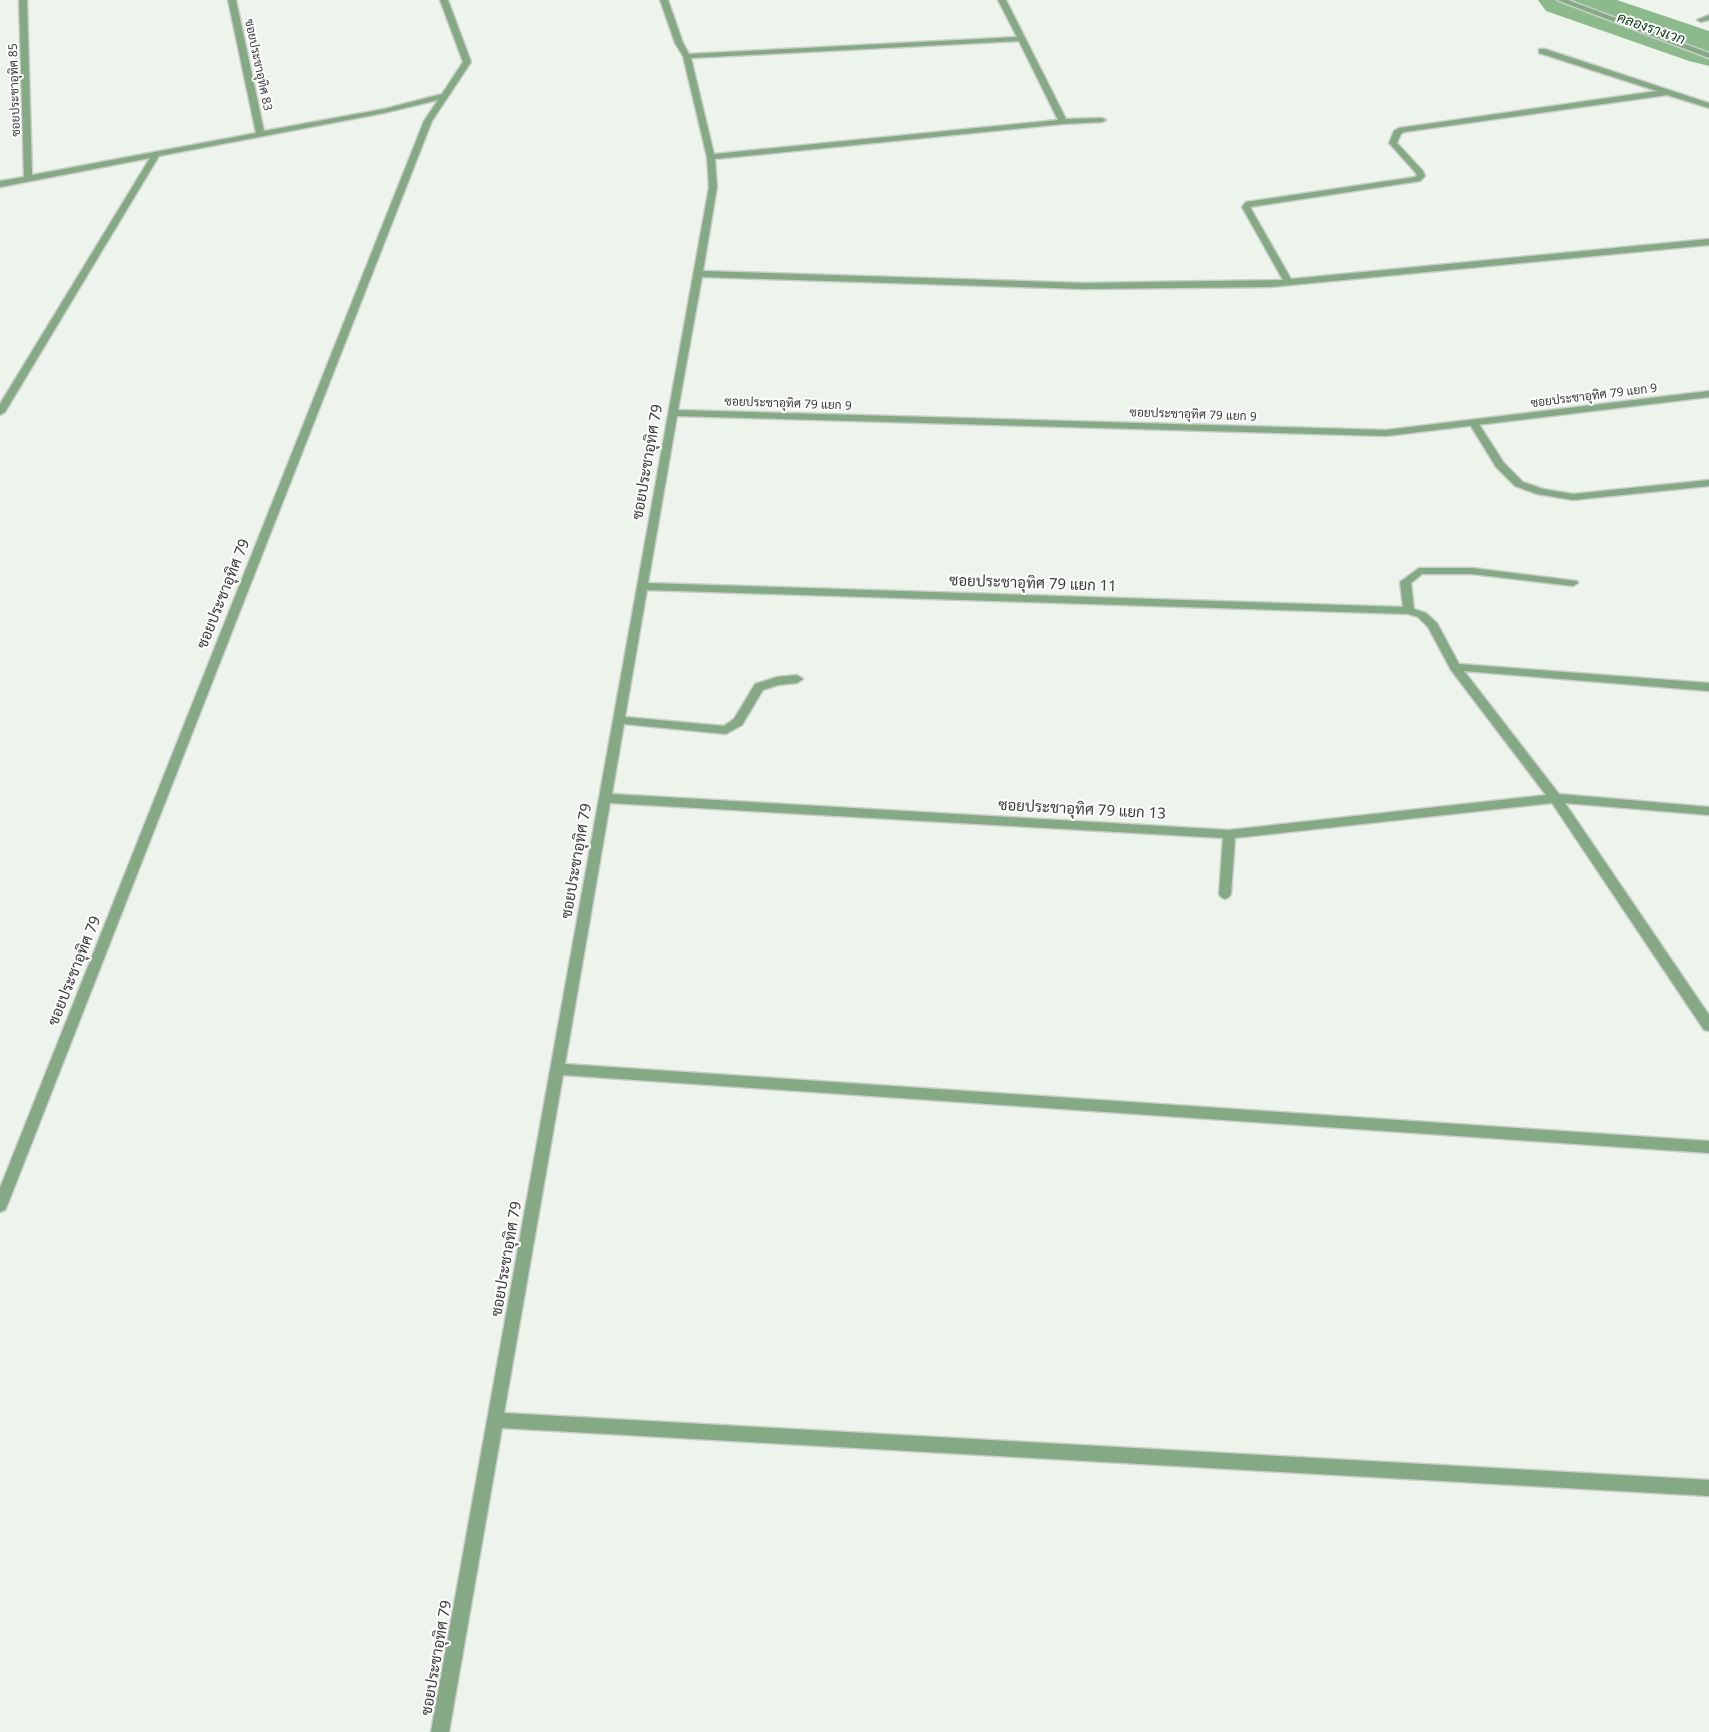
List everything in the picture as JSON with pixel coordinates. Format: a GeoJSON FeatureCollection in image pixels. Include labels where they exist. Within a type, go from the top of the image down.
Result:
{"type":"FeatureCollection","features":[{"type":"Feature","properties":{"kind":"street","name":"ซอยประชาอุทิศ 85"},"geometry":{"type":"LineString","coordinates":[[23,0],[28,179]]}},
{"type":"Feature","properties":{"kind":"street","name":"ซอยประชาอุทิศ 83"},"geometry":{"type":"LineString","coordinates":[[232,0],[261,135]]}},
{"type":"Feature","properties":{"kind":"street","name":"ซอยประชาอุทิศ 79"},"geometry":{"type":"LineString","coordinates":[[0,1206],[428,121],[467,62],[444,0]]}},
{"type":"Feature","properties":{"kind":"street","name":"ซอยประชาอุทิศ 79"},"geometry":{"type":"LineString","coordinates":[[440,1732],[713,187],[711,157],[688,56],[679,43],[664,0]]}},
{"type":"Feature","properties":{"kind":"street"},"geometry":{"type":"LineString","coordinates":[[1002,0],[1020,40],[1063,122]]}},
{"type":"Feature","properties":{"kind":"street"},"geometry":{"type":"LineString","coordinates":[[1561,0],[1709,56]]}},
{"type":"Feature","properties":{"kind":"street"},"geometry":{"type":"LineString","coordinates":[[1701,20],[1709,17]]}},
{"type":"Feature","properties":{"kind":"street"},"geometry":{"type":"LineString","coordinates":[[688,56],[1020,40]]}},
{"type":"Feature","properties":{"kind":"street"},"geometry":{"type":"LineString","coordinates":[[1542,51],[1709,106]]}},
{"type":"Feature","properties":{"kind":"street"},"geometry":{"type":"LineString","coordinates":[[1289,283],[1247,209],[1246,207],[1249,204],[1417,179],[1421,176],[1419,170],[1394,143],[1397,133],[1402,130],[1670,92]]}},
{"type":"Feature","properties":{"kind":"street"},"geometry":{"type":"LineString","coordinates":[[0,184],[384,112],[444,96]]}},
{"type":"Feature","properties":{"kind":"street"},"geometry":{"type":"LineString","coordinates":[[711,157],[1063,122],[1102,120]]}},
{"type":"Feature","properties":{"kind":"street"},"geometry":{"type":"LineString","coordinates":[[0,412],[156,155]]}},
{"type":"Feature","properties":{"kind":"street"},"geometry":{"type":"LineString","coordinates":[[697,274],[1084,286],[1289,283],[1709,242]]}},
{"type":"Feature","properties":{"kind":"street","name":"ซอยประชาอุทิศ 79 แยก 9"},"geometry":{"type":"LineString","coordinates":[[673,413],[1386,434],[1709,394]]}},
{"type":"Feature","properties":{"kind":"street"},"geometry":{"type":"LineString","coordinates":[[1474,423],[1500,465],[1519,484],[1541,492],[1573,497],[1709,483]]}},
{"type":"Feature","properties":{"kind":"street"},"geometry":{"type":"LineString","coordinates":[[1409,611],[1405,582],[1419,571],[1472,570],[1573,582]]}},
{"type":"Feature","properties":{"kind":"street","name":"ซอยประชาอุทิศ 79 แยก 11"},"geometry":{"type":"LineString","coordinates":[[643,586],[1409,611],[1422,615],[1433,625],[1454,667]]}},
{"type":"Feature","properties":{"kind":"street"},"geometry":{"type":"LineString","coordinates":[[1454,667],[1709,687]]}},
{"type":"Feature","properties":{"kind":"street"},"geometry":{"type":"LineString","coordinates":[[1454,667],[1555,798],[1709,1026]]}},
{"type":"Feature","properties":{"kind":"street"},"geometry":{"type":"LineString","coordinates":[[619,720],[726,730],[738,722],[759,687],[777,681],[797,679]]}},
{"type":"Feature","properties":{"kind":"street","name":"ซอยประชาอุทิศ 79 แยก 13"},"geometry":{"type":"LineString","coordinates":[[605,798],[1228,834],[1555,798],[1709,811]]}},
{"type":"Feature","properties":{"kind":"street"},"geometry":{"type":"LineString","coordinates":[[1225,894],[1228,834]]}},
{"type":"Feature","properties":{"kind":"street"},"geometry":{"type":"LineString","coordinates":[[557,1069],[1709,1147]]}},
{"type":"Feature","properties":{"kind":"street"},"geometry":{"type":"LineString","coordinates":[[495,1420],[1709,1488]]}},
{"type":"Feature","properties":{"kind":"waterway","name":"คลองรางเวก"},"geometry":{"type":"LineString","coordinates":[[1565,0],[1709,49]]}}]}
